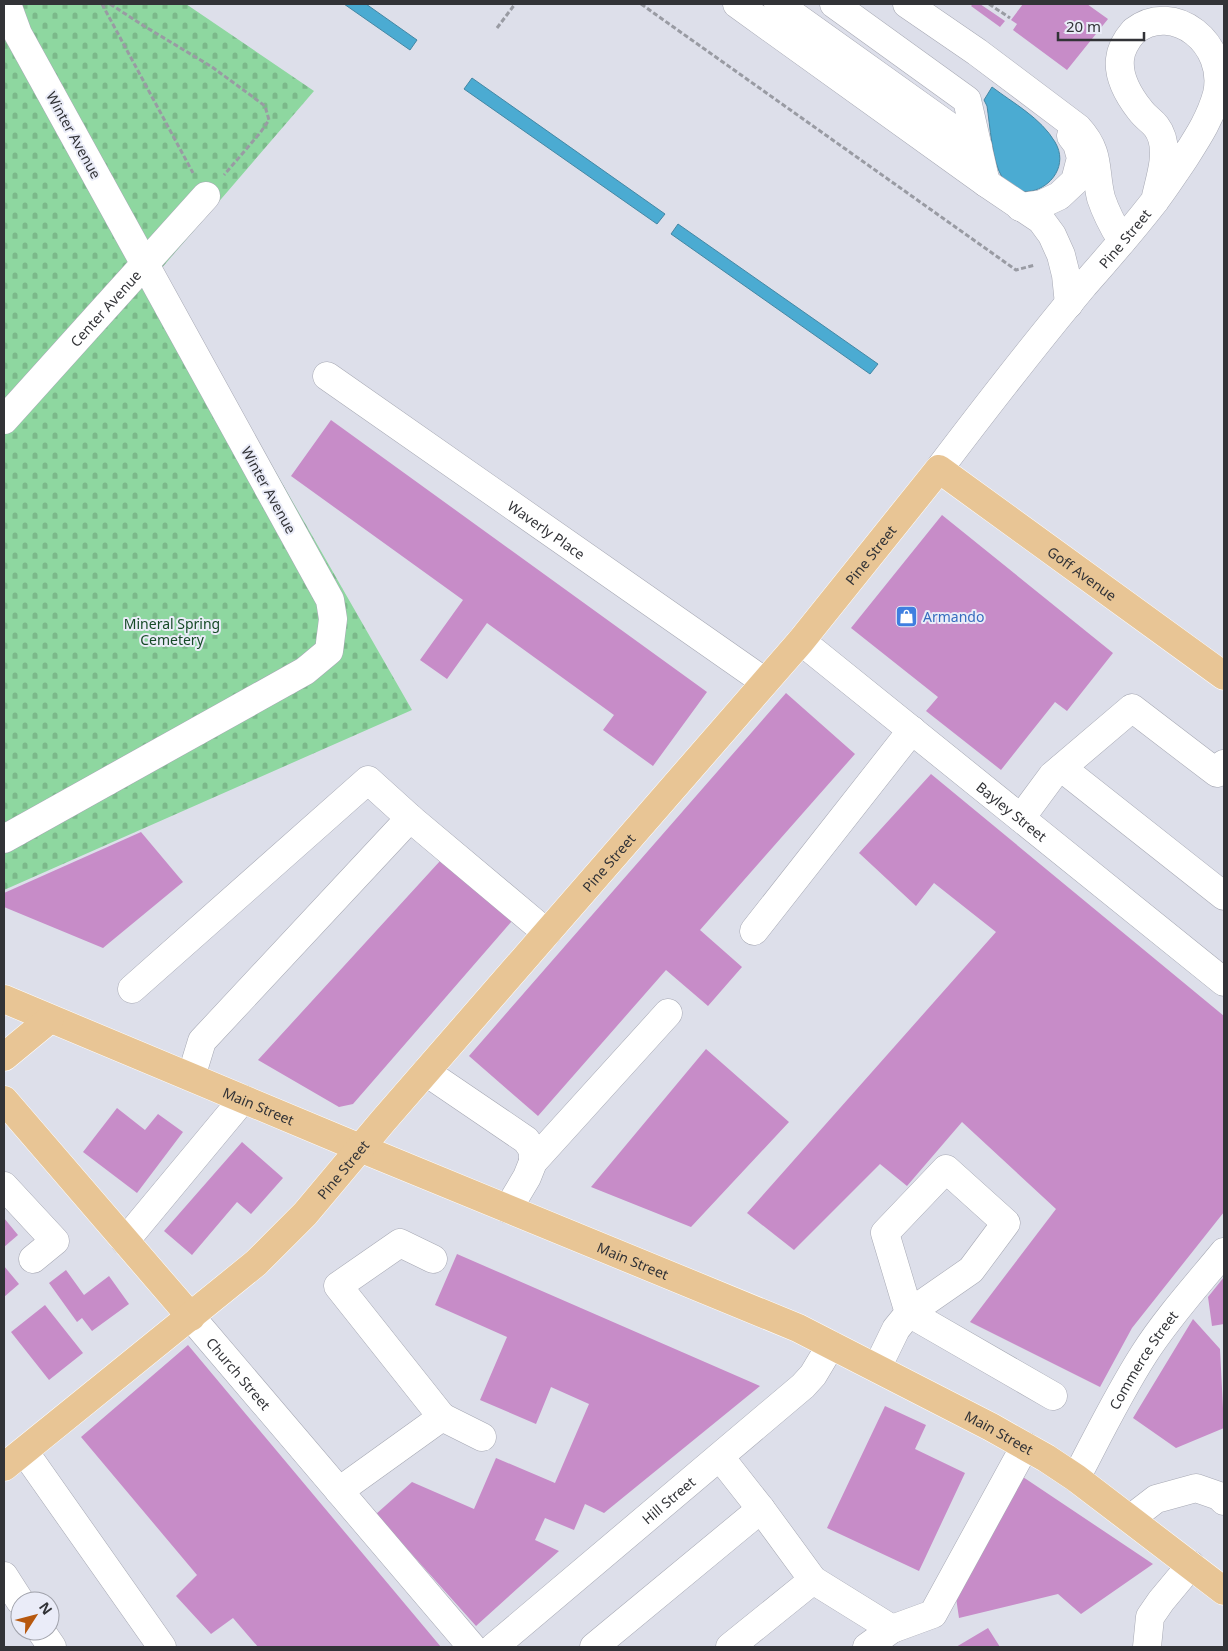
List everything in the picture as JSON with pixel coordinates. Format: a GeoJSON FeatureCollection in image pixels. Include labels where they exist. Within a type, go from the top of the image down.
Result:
{"type":"FeatureCollection","features":[{"type":"Feature","properties":{"kind":"main road","name":"Pine Street"},"geometry":{"type":"LineString","coordinates":[[14,1459],[191,1317],[282,1239],[801,641],[939,469]]}},
{"type":"Feature","properties":{"kind":"main road","name":"Goff Avenue"},"geometry":{"type":"LineString","coordinates":[[939,469],[1224,676]]}},
{"type":"Feature","properties":{"kind":"main road","name":"Main Street"},"geometry":{"type":"LineString","coordinates":[[4,999],[767,1315],[831,1344],[1025,1446],[1076,1478],[1224,1591]]}},
{"type":"Feature","properties":{"kind":"main road"},"geometry":{"type":"LineString","coordinates":[[4,1057],[50,1019]]}},
{"type":"Feature","properties":{"kind":"main road","name":"Church Street"},"geometry":{"type":"LineString","coordinates":[[8,1114],[125,1241],[191,1317]]}},
{"type":"Feature","properties":{"kind":"street","name":"Winter Avenue"},"geometry":{"type":"LineString","coordinates":[[4,838],[305,671],[329,651],[333,619],[330,600],[145,264],[11,42],[7,4]]}},
{"type":"Feature","properties":{"kind":"street"},"geometry":{"type":"LineString","coordinates":[[737,4],[986,184],[1041,220],[1056,242],[1064,264],[1069,304]]}},
{"type":"Feature","properties":{"kind":"street"},"geometry":{"type":"LineString","coordinates":[[778,4],[975,135]]}},
{"type":"Feature","properties":{"kind":"street"},"geometry":{"type":"LineString","coordinates":[[805,4],[975,135]]}},
{"type":"Feature","properties":{"kind":"street"},"geometry":{"type":"LineString","coordinates":[[834,4],[967,100],[986,184]]}},
{"type":"Feature","properties":{"kind":"street"},"geometry":{"type":"LineString","coordinates":[[907,4],[977,52],[1078,128],[1087,138],[1097,162],[1101,198],[1122,241]]}},
{"type":"Feature","properties":{"kind":"street","name":"Pine Street"},"geometry":{"type":"LineString","coordinates":[[939,469],[1069,304],[1155,201],[1203,130],[1211,114],[1218,92],[1219,77],[1216,55],[1205,35],[1190,22],[1164,14],[1140,23],[1120,52],[1119,68],[1124,84],[1133,99],[1141,112],[1159,129],[1163,140],[1164,153],[1155,201]]}},
{"type":"Feature","properties":{"kind":"street"},"geometry":{"type":"LineString","coordinates":[[1020,207],[1042,204],[1059,196],[1075,181],[1081,158],[1077,144],[1048,105]]}},
{"type":"Feature","properties":{"kind":"street","name":"Center Avenue"},"geometry":{"type":"LineString","coordinates":[[4,420],[206,196]]}},
{"type":"Feature","properties":{"kind":"street","name":"Waverly Place"},"geometry":{"type":"LineString","coordinates":[[327,376],[765,682]]}},
{"type":"Feature","properties":{"kind":"street","name":"Bayley Street"},"geometry":{"type":"LineString","coordinates":[[801,641],[1224,982]]}},
{"type":"Feature","properties":{"kind":"street"},"geometry":{"type":"LineString","coordinates":[[1021,818],[1052,776],[1132,708],[1222,772]]}},
{"type":"Feature","properties":{"kind":"street"},"geometry":{"type":"LineString","coordinates":[[754,931],[912,730]]}},
{"type":"Feature","properties":{"kind":"street"},"geometry":{"type":"LineString","coordinates":[[1062,768],[1224,896]]}},
{"type":"Feature","properties":{"kind":"street"},"geometry":{"type":"LineString","coordinates":[[132,989],[368,780],[547,934]]}},
{"type":"Feature","properties":{"kind":"street"},"geometry":{"type":"LineString","coordinates":[[191,1077],[202,1041],[410,818]]}},
{"type":"Feature","properties":{"kind":"street"},"geometry":{"type":"LineString","coordinates":[[508,1209],[527,1177],[533,1162],[668,1013]]}},
{"type":"Feature","properties":{"kind":"street"},"geometry":{"type":"LineString","coordinates":[[426,1072],[526,1140],[533,1150],[533,1162]]}},
{"type":"Feature","properties":{"kind":"street"},"geometry":{"type":"LineString","coordinates":[[125,1241],[243,1099]]}},
{"type":"Feature","properties":{"kind":"street"},"geometry":{"type":"LineString","coordinates":[[877,1368],[896,1329],[909,1312],[971,1270],[1006,1223],[946,1169],[886,1233],[909,1312],[1054,1396]]}},
{"type":"Feature","properties":{"kind":"street"},"geometry":{"type":"LineString","coordinates":[[4,1186],[55,1241],[33,1259]]}},
{"type":"Feature","properties":{"kind":"street"},"geometry":{"type":"LineString","coordinates":[[433,1259],[400,1244],[338,1286],[442,1417],[482,1437]]}},
{"type":"Feature","properties":{"kind":"street","name":"Commerce Street"},"geometry":{"type":"LineString","coordinates":[[1076,1478],[1145,1352],[1224,1252]]}},
{"type":"Feature","properties":{"kind":"street","name":"Church Street"},"geometry":{"type":"LineString","coordinates":[[191,1317],[472,1647]]}},
{"type":"Feature","properties":{"kind":"street","name":"Hill Street"},"geometry":{"type":"LineString","coordinates":[[494,1647],[803,1386],[813,1375],[831,1344]]}},
{"type":"Feature","properties":{"kind":"street"},"geometry":{"type":"LineString","coordinates":[[339,1491],[442,1417]]}},
{"type":"Feature","properties":{"kind":"street"},"geometry":{"type":"LineString","coordinates":[[868,1647],[892,1629],[932,1614],[1025,1446]]}},
{"type":"Feature","properties":{"kind":"street"},"geometry":{"type":"LineString","coordinates":[[720,1457],[762,1509],[813,1580],[892,1629]]}},
{"type":"Feature","properties":{"kind":"street"},"geometry":{"type":"LineString","coordinates":[[14,1459],[162,1647]]}},
{"type":"Feature","properties":{"kind":"street"},"geometry":{"type":"LineString","coordinates":[[1130,1518],[1156,1499],[1196,1488],[1218,1496],[1224,1501]]}},
{"type":"Feature","properties":{"kind":"street"},"geometry":{"type":"LineString","coordinates":[[594,1647],[762,1509]]}},
{"type":"Feature","properties":{"kind":"street"},"geometry":{"type":"LineString","coordinates":[[1147,1647],[1150,1617],[1161,1600],[1191,1565]]}},
{"type":"Feature","properties":{"kind":"street"},"geometry":{"type":"LineString","coordinates":[[4,1576],[14,1591]]}},
{"type":"Feature","properties":{"kind":"street"},"geometry":{"type":"LineString","coordinates":[[730,1647],[813,1580]]}},
{"type":"Feature","properties":{"kind":"path"},"geometry":{"type":"LineString","coordinates":[[102,4],[206,196],[260,134],[269,120],[265,106],[212,67],[110,4]]}},
{"type":"Feature","properties":{"kind":"path"},"geometry":{"type":"LineString","coordinates":[[497,28],[515,4]]}},
{"type":"Feature","properties":{"kind":"path"},"geometry":{"type":"LineString","coordinates":[[641,4],[1016,270],[1043,262]]}},
{"type":"Feature","properties":{"kind":"path"},"geometry":{"type":"LineString","coordinates":[[990,4],[1010,18]]}},
{"type":"Feature","properties":{"kind":"green space","name":"Mineral Spring Cemetery"},"geometry":{"type":"Polygon","coordinates":[[[4,4],[186,4],[314,91],[160,270],[412,710],[4,890],[4,4]]]}},
{"type":"Feature","properties":{"kind":"water"},"geometry":{"type":"Polygon","coordinates":[[[344,4],[366,4],[417,40],[410,50],[344,4]]]}},
{"type":"Feature","properties":{"kind":"water"},"geometry":{"type":"Polygon","coordinates":[[[472,78],[665,214],[657,224],[464,89],[472,78]]]}},
{"type":"Feature","properties":{"kind":"water"},"geometry":{"type":"Polygon","coordinates":[[[992,87],[1034,118],[1055,142],[1060,155],[1059,167],[1053,178],[1044,186],[1034,191],[1022,191],[1011,187],[1002,177],[999,170],[994,153],[987,106],[984,100],[992,87]]]}},
{"type":"Feature","properties":{"kind":"water"},"geometry":{"type":"Polygon","coordinates":[[[678,224],[878,364],[870,374],[671,234],[678,224]]]}},
{"type":"Feature","properties":{"kind":"building"},"geometry":{"type":"Polygon","coordinates":[[[973,4],[980,4],[1005,21],[1000,27],[971,6],[973,4]]]}},
{"type":"Feature","properties":{"kind":"building"},"geometry":{"type":"Polygon","coordinates":[[[1023,4],[1087,4],[1108,19],[1067,70],[1013,30],[1017,24],[1011,20],[1023,4]]]}},
{"type":"Feature","properties":{"kind":"building"},"geometry":{"type":"Polygon","coordinates":[[[331,420],[707,692],[653,766],[603,730],[614,715],[487,623],[447,679],[420,660],[463,600],[291,476],[331,420]]]}},
{"type":"Feature","properties":{"kind":"building"},"geometry":{"type":"Polygon","coordinates":[[[942,515],[1113,653],[1067,711],[1055,702],[1001,770],[926,711],[938,697],[851,628],[942,515]]]}},
{"type":"Feature","properties":{"kind":"building"},"geometry":{"type":"Polygon","coordinates":[[[786,693],[855,754],[700,930],[742,967],[708,1006],[666,970],[538,1116],[469,1056],[786,693]]]}},
{"type":"Feature","properties":{"kind":"building"},"geometry":{"type":"Polygon","coordinates":[[[931,774],[1224,1016],[1224,1212],[1132,1328],[1100,1387],[970,1322],[1056,1209],[962,1122],[907,1186],[880,1164],[794,1250],[747,1213],[996,932],[934,883],[916,906],[859,853],[931,774]]]}},
{"type":"Feature","properties":{"kind":"building"},"geometry":{"type":"Polygon","coordinates":[[[141,832],[183,882],[103,948],[4,907],[4,893],[141,832]]]}},
{"type":"Feature","properties":{"kind":"building"},"geometry":{"type":"Polygon","coordinates":[[[440,861],[512,921],[353,1104],[339,1107],[258,1060],[440,861]]]}},
{"type":"Feature","properties":{"kind":"building"},"geometry":{"type":"Polygon","coordinates":[[[706,1049],[789,1122],[691,1227],[591,1187],[706,1049]]]}},
{"type":"Feature","properties":{"kind":"building"},"geometry":{"type":"Polygon","coordinates":[[[117,1108],[145,1130],[158,1114],[183,1132],[137,1193],[83,1152],[117,1108]]]}},
{"type":"Feature","properties":{"kind":"building"},"geometry":{"type":"Polygon","coordinates":[[[242,1142],[283,1178],[251,1214],[237,1202],[192,1255],[164,1231],[242,1142]]]}},
{"type":"Feature","properties":{"kind":"building"},"geometry":{"type":"Polygon","coordinates":[[[4,1218],[18,1235],[4,1247],[4,1218]]]}},
{"type":"Feature","properties":{"kind":"building"},"geometry":{"type":"Polygon","coordinates":[[[457,1254],[760,1386],[604,1513],[585,1504],[574,1530],[545,1518],[535,1540],[559,1551],[476,1626],[376,1514],[412,1482],[474,1509],[496,1458],[555,1483],[589,1404],[551,1387],[536,1424],[480,1400],[507,1337],[435,1305],[457,1254]]]}},
{"type":"Feature","properties":{"kind":"building"},"geometry":{"type":"Polygon","coordinates":[[[4,1266],[19,1284],[4,1297],[4,1266]]]}},
{"type":"Feature","properties":{"kind":"building"},"geometry":{"type":"Polygon","coordinates":[[[66,1270],[84,1295],[109,1276],[129,1304],[92,1331],[82,1318],[77,1322],[49,1283],[66,1270]]]}},
{"type":"Feature","properties":{"kind":"building"},"geometry":{"type":"Polygon","coordinates":[[[1224,1277],[1224,1324],[1212,1326],[1208,1297],[1224,1277]]]}},
{"type":"Feature","properties":{"kind":"building"},"geometry":{"type":"Polygon","coordinates":[[[45,1305],[83,1353],[49,1380],[11,1332],[45,1305]]]}},
{"type":"Feature","properties":{"kind":"building"},"geometry":{"type":"Polygon","coordinates":[[[1193,1319],[1220,1349],[1224,1428],[1176,1448],[1133,1418],[1193,1319]]]}},
{"type":"Feature","properties":{"kind":"building"},"geometry":{"type":"Polygon","coordinates":[[[188,1345],[441,1647],[258,1647],[233,1618],[211,1634],[176,1596],[197,1575],[81,1437],[188,1345]]]}},
{"type":"Feature","properties":{"kind":"building"},"geometry":{"type":"Polygon","coordinates":[[[885,1406],[926,1425],[915,1449],[965,1473],[919,1571],[827,1528],[885,1406]]]}},
{"type":"Feature","properties":{"kind":"building"},"geometry":{"type":"Polygon","coordinates":[[[1023,1477],[1153,1564],[1081,1614],[1058,1594],[959,1618],[954,1584],[1023,1477]]]}},
{"type":"Feature","properties":{"kind":"building"},"geometry":{"type":"Polygon","coordinates":[[[988,1628],[1000,1647],[956,1647],[988,1628]]]}},
{"type":"Feature","properties":{"kind":"place","name":"Armando"},"geometry":{"type":"Point","coordinates":[907,616]}}]}
